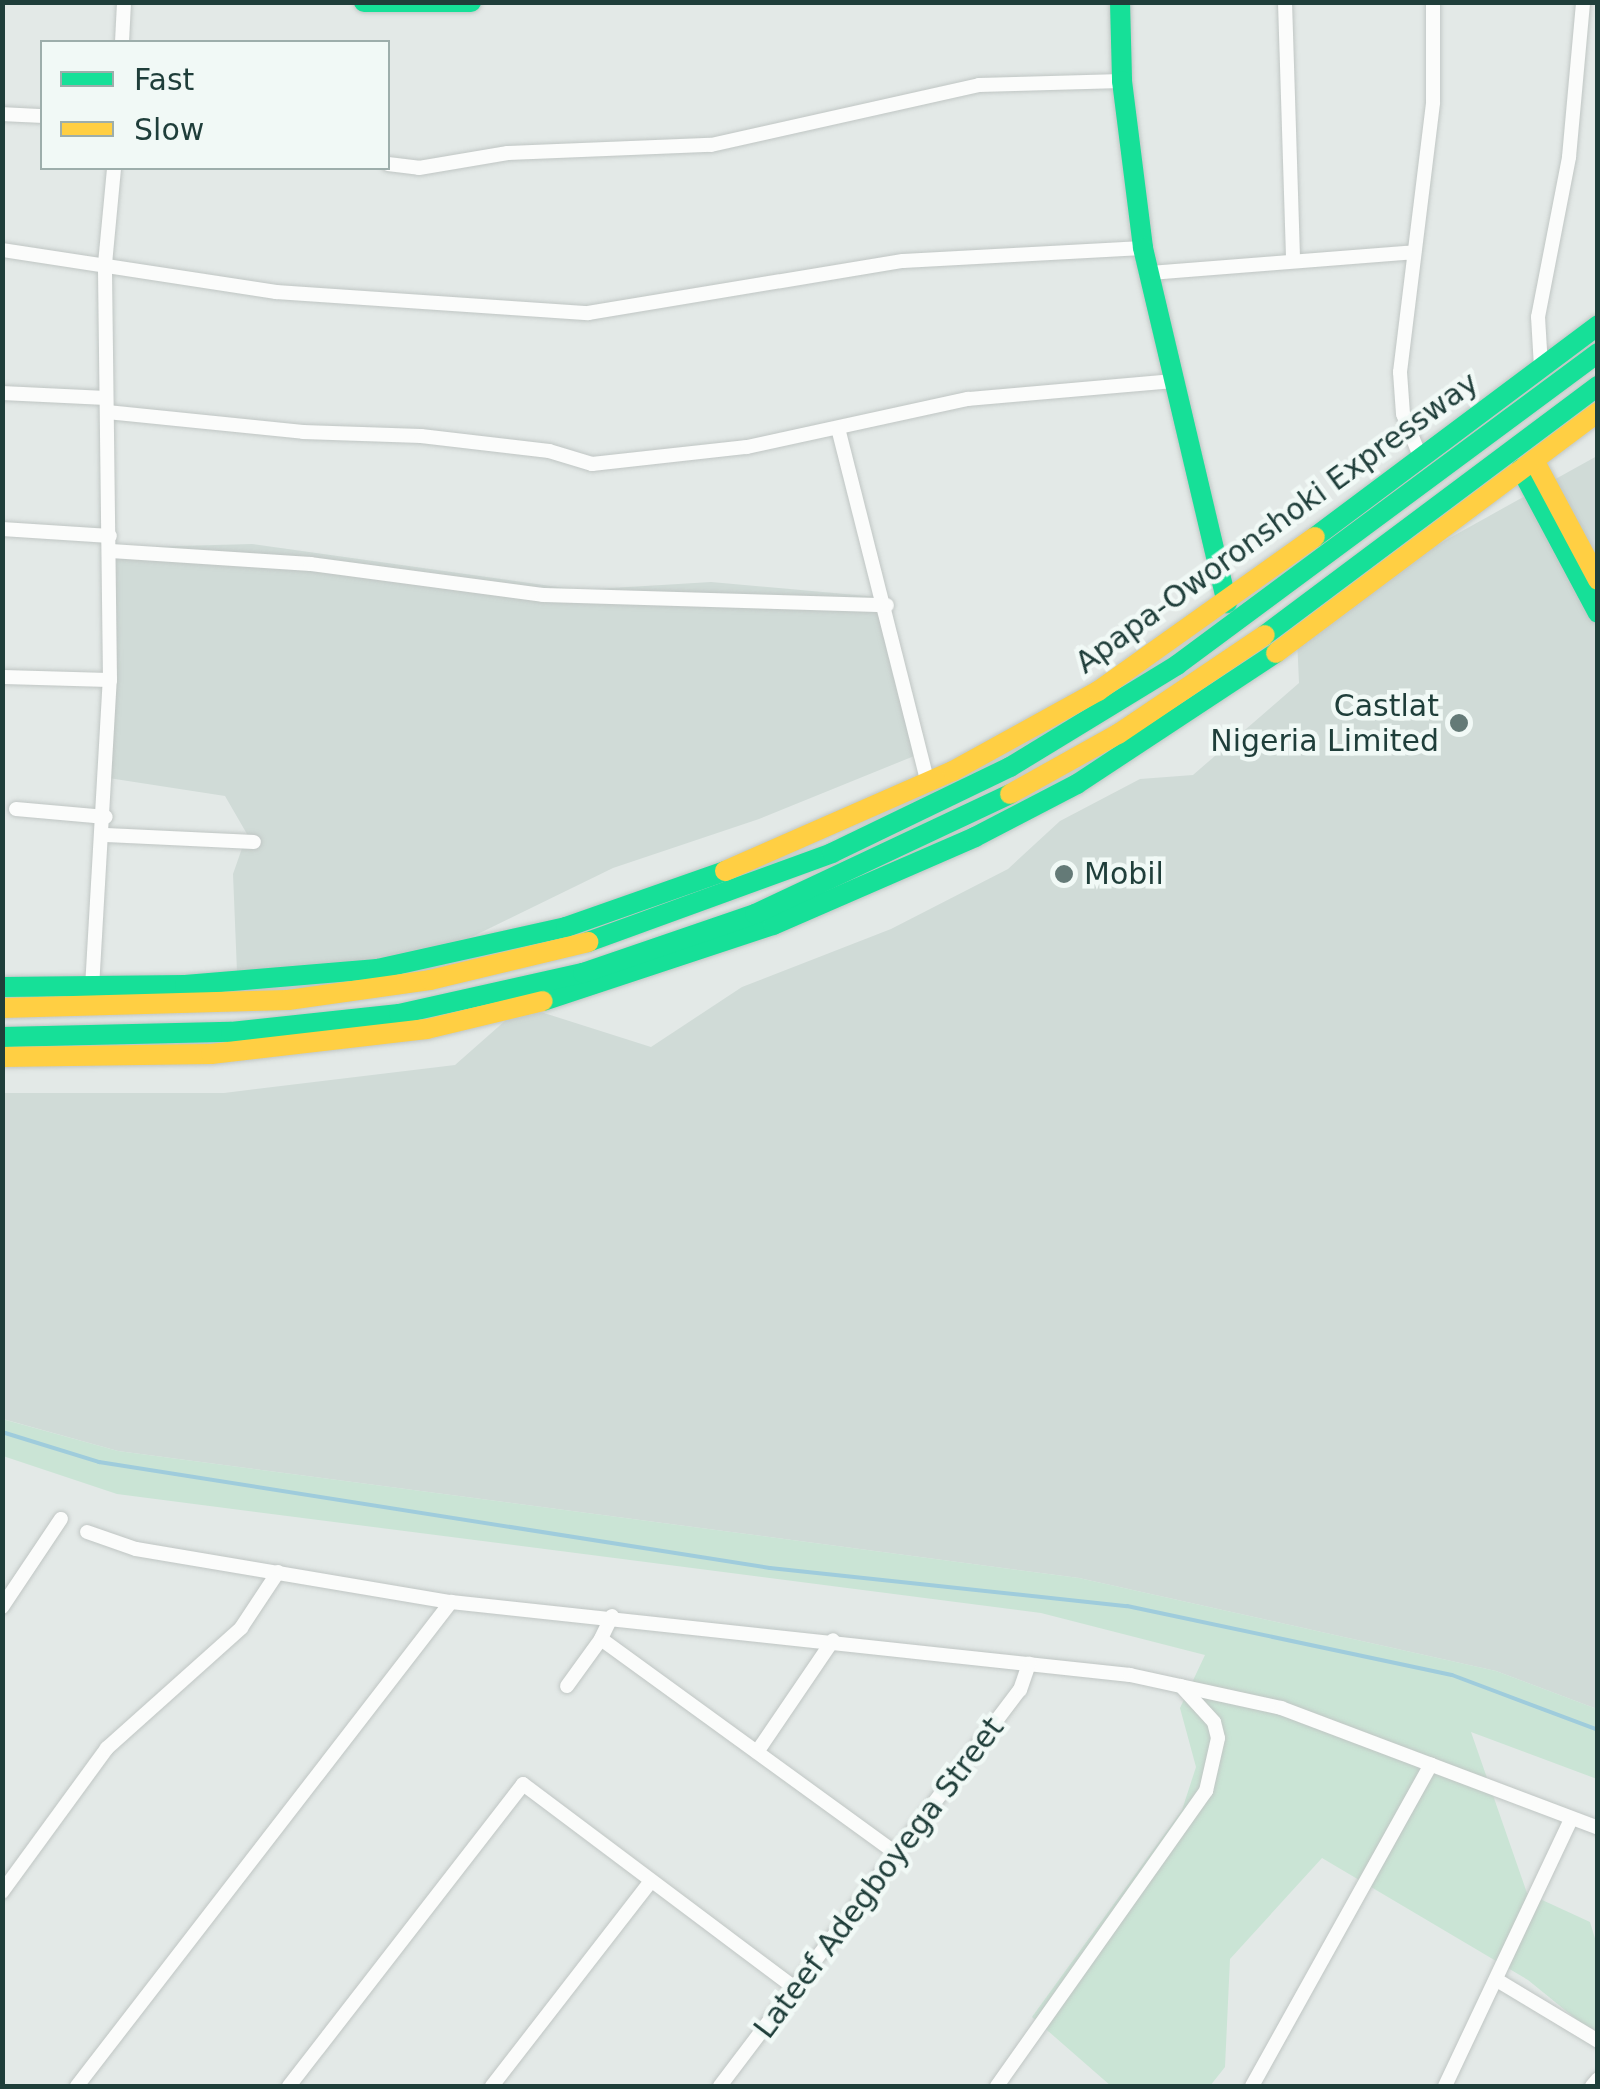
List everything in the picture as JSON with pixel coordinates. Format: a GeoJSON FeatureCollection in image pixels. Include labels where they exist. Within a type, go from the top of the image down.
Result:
{"type":"FeatureCollection","features":[{"type":"Feature","properties":{"kind":"main road"},"geometry":{"type":"LineString","coordinates":[[364,2],[471,2]]}},
{"type":"Feature","properties":{"kind":"main road"},"geometry":{"type":"LineString","coordinates":[[1120,2],[1122,81],[1143,248],[1228,603]]}},
{"type":"Feature","properties":{"kind":"main road","name":"Apapa-Oworonshoki Expressway"},"geometry":{"type":"LineString","coordinates":[[2,987],[92,988],[376,969],[515,940],[777,852],[928,784],[1098,691],[1228,603],[1598,324]]}},
{"type":"Feature","properties":{"kind":"main road","name":"Apapa-Oworonshoki Expressway"},"geometry":{"type":"LineString","coordinates":[[2,1008],[288,1000],[507,964],[667,918],[832,853],[962,792],[1221,635],[1598,353]]}},
{"type":"Feature","properties":{"kind":"main road"},"geometry":{"type":"LineString","coordinates":[[2,1037],[230,1032],[399,1014],[683,950],[1026,786],[1132,724],[1316,600],[1598,386]]}},
{"type":"Feature","properties":{"kind":"main road"},"geometry":{"type":"LineString","coordinates":[[2,1057],[211,1054],[428,1029],[683,950],[873,884],[1078,784],[1329,618],[1598,412]]}},
{"type":"Feature","properties":{"kind":"main road"},"geometry":{"type":"LineString","coordinates":[[1527,464],[1598,580]]}},
{"type":"Feature","properties":{"kind":"main road"},"geometry":{"type":"LineString","coordinates":[[1527,464],[1598,613]]}},
{"type":"Feature","properties":{"kind":"main road"},"geometry":{"type":"LineString","coordinates":[[1316,600],[1329,618]]}},
{"type":"Feature","properties":{"kind":"main road"},"geometry":{"type":"LineString","coordinates":[[953,771],[962,792]]}},
{"type":"Feature","properties":{"kind":"street"},"geometry":{"type":"LineString","coordinates":[[122,40],[124,2]]}},
{"type":"Feature","properties":{"kind":"street"},"geometry":{"type":"LineString","coordinates":[[1285,2],[1293,258]]}},
{"type":"Feature","properties":{"kind":"street"},"geometry":{"type":"LineString","coordinates":[[1420,459],[1400,389],[1434,102],[1433,2]]}},
{"type":"Feature","properties":{"kind":"street"},"geometry":{"type":"LineString","coordinates":[[1542,367],[1538,317],[1569,158],[1583,2]]}},
{"type":"Feature","properties":{"kind":"street"},"geometry":{"type":"LineString","coordinates":[[390,164],[420,168],[508,153],[711,145],[979,85],[1122,81]]}},
{"type":"Feature","properties":{"kind":"street"},"geometry":{"type":"LineString","coordinates":[[2,114],[40,116]]}},
{"type":"Feature","properties":{"kind":"street"},"geometry":{"type":"LineString","coordinates":[[92,988],[106,834],[111,544],[105,264],[114,170]]}},
{"type":"Feature","properties":{"kind":"street"},"geometry":{"type":"LineString","coordinates":[[2,250],[276,292],[588,313],[903,261],[1143,248]]}},
{"type":"Feature","properties":{"kind":"street"},"geometry":{"type":"LineString","coordinates":[[1150,273],[1293,258],[1414,252]]}},
{"type":"Feature","properties":{"kind":"street"},"geometry":{"type":"LineString","coordinates":[[2,393],[303,432],[421,436],[549,450],[592,464],[747,447],[968,399],[1174,381]]}},
{"type":"Feature","properties":{"kind":"street"},"geometry":{"type":"LineString","coordinates":[[838,428],[887,605],[928,784]]}},
{"type":"Feature","properties":{"kind":"street"},"geometry":{"type":"LineString","coordinates":[[2,528],[543,596],[887,605]]}},
{"type":"Feature","properties":{"kind":"street"},"geometry":{"type":"LineString","coordinates":[[2,677],[110,680]]}},
{"type":"Feature","properties":{"kind":"street"},"geometry":{"type":"LineString","coordinates":[[16,809],[106,818]]}},
{"type":"Feature","properties":{"kind":"street"},"geometry":{"type":"LineString","coordinates":[[106,834],[254,842]]}},
{"type":"Feature","properties":{"kind":"street"},"geometry":{"type":"LineString","coordinates":[[2,1607],[62,1519]]}},
{"type":"Feature","properties":{"kind":"street"},"geometry":{"type":"LineString","coordinates":[[88,1532],[136,1549],[451,1602],[833,1640],[1180,1686],[1281,1708],[1598,1828]]}},
{"type":"Feature","properties":{"kind":"street"},"geometry":{"type":"LineString","coordinates":[[2,1892],[107,1748],[241,1628],[278,1572]]}},
{"type":"Feature","properties":{"kind":"street"},"geometry":{"type":"LineString","coordinates":[[77,2086],[451,1602]]}},
{"type":"Feature","properties":{"kind":"street"},"geometry":{"type":"LineString","coordinates":[[567,1686],[612,1616]]}},
{"type":"Feature","properties":{"kind":"street"},"geometry":{"type":"LineString","coordinates":[[601,1638],[896,1853]]}},
{"type":"Feature","properties":{"kind":"street"},"geometry":{"type":"LineString","coordinates":[[756,1752],[833,1640]]}},
{"type":"Feature","properties":{"kind":"street","name":"Lateef Adegboyega Street"},"geometry":{"type":"LineString","coordinates":[[720,2086],[798,1990],[1020,1690],[1029,1664]]}},
{"type":"Feature","properties":{"kind":"street"},"geometry":{"type":"LineString","coordinates":[[997,2086],[1206,1792],[1218,1738],[1214,1722],[1180,1686]]}},
{"type":"Feature","properties":{"kind":"street"},"geometry":{"type":"LineString","coordinates":[[1252,2086],[1431,1765]]}},
{"type":"Feature","properties":{"kind":"street"},"geometry":{"type":"LineString","coordinates":[[288,2086],[522,1784],[798,1990]]}},
{"type":"Feature","properties":{"kind":"street"},"geometry":{"type":"LineString","coordinates":[[1445,2086],[1570,1820]]}},
{"type":"Feature","properties":{"kind":"street"},"geometry":{"type":"LineString","coordinates":[[492,2086],[650,1882]]}},
{"type":"Feature","properties":{"kind":"street"},"geometry":{"type":"LineString","coordinates":[[1497,1980],[1598,2040]]}},
{"type":"Feature","properties":{"kind":"street"},"geometry":{"type":"LineString","coordinates":[[1592,2086],[1598,2080]]}},
{"type":"Feature","properties":{"kind":"shaded area"},"geometry":{"type":"Polygon","coordinates":[[[1597,456],[1597,1709],[1496,1671],[1079,1578],[118,1451],[3,1419],[2,1093],[224,1093],[455,1065],[522,1006],[651,1047],[742,987],[891,929],[1008,869],[1060,821],[1140,779],[1193,775],[1299,683],[1297,638],[1437,545],[1597,456]]]}},
{"type":"Feature","properties":{"kind":"shaded area"},"geometry":{"type":"Polygon","coordinates":[[[252,544],[579,590],[711,582],[878,597],[924,752],[759,819],[613,868],[443,951],[326,972],[237,972],[233,874],[247,834],[225,796],[102,777],[106,548],[252,544]]]}},
{"type":"Feature","properties":{"kind":"green space"},"geometry":{"type":"Polygon","coordinates":[[[2,1419],[118,1451],[1079,1578],[1496,1671],[1597,1709],[1597,1779],[1471,1732],[1527,1893],[1590,1922],[1597,1945],[1597,2036],[1528,1980],[1322,1858],[1230,1959],[1225,2067],[1210,2086],[1111,2086],[1032,2017],[1182,1810],[1196,1767],[1180,1708],[1205,1655],[1041,1613],[117,1494],[3,1456],[2,1419]]]}},
{"type":"Feature","properties":{"kind":"waterway"},"geometry":{"type":"LineString","coordinates":[[2,1432],[99,1462],[770,1568],[1127,1606],[1452,1675],[1598,1730]]}},
{"type":"Feature","properties":{"kind":"traffic: fast"},"geometry":{"type":"LineString","coordinates":[[364,2],[471,2]]}},
{"type":"Feature","properties":{"kind":"traffic: fast"},"geometry":{"type":"LineString","coordinates":[[1120,2],[1122,81],[1143,248],[1227,603]]}},
{"type":"Feature","properties":{"kind":"traffic: fast"},"geometry":{"type":"LineString","coordinates":[[1315,537],[1598,325]]}},
{"type":"Feature","properties":{"kind":"traffic: fast"},"geometry":{"type":"LineString","coordinates":[[588,942],[832,853],[1010,767],[1177,665],[1598,353]]}},
{"type":"Feature","properties":{"kind":"traffic: fast"},"geometry":{"type":"LineString","coordinates":[[1265,635],[1598,386]]}},
{"type":"Feature","properties":{"kind":"traffic: fast"},"geometry":{"type":"LineString","coordinates":[[1521,469],[1598,613]]}},
{"type":"Feature","properties":{"kind":"traffic: fast"},"geometry":{"type":"LineString","coordinates":[[543,1001],[773,925],[975,837],[1077,784],[1276,653]]}},
{"type":"Feature","properties":{"kind":"traffic: fast"},"geometry":{"type":"LineString","coordinates":[[2,1037],[231,1032],[399,1014],[583,973],[755,914],[1010,794]]}},
{"type":"Feature","properties":{"kind":"traffic: fast"},"geometry":{"type":"LineString","coordinates":[[2,987],[185,985],[377,969],[566,927],[725,871]]}},
{"type":"Feature","properties":{"kind":"traffic: slow"},"geometry":{"type":"LineString","coordinates":[[1276,653],[1598,412]]}},
{"type":"Feature","properties":{"kind":"traffic: slow"},"geometry":{"type":"LineString","coordinates":[[1534,460],[1598,580]]}},
{"type":"Feature","properties":{"kind":"traffic: slow"},"geometry":{"type":"LineString","coordinates":[[725,871],[953,771],[1098,691],[1315,537]]}},
{"type":"Feature","properties":{"kind":"traffic: slow"},"geometry":{"type":"LineString","coordinates":[[1010,794],[1118,734],[1265,635]]}},
{"type":"Feature","properties":{"kind":"traffic: slow"},"geometry":{"type":"LineString","coordinates":[[2,1008],[288,1000],[430,980],[588,942]]}},
{"type":"Feature","properties":{"kind":"traffic: slow"},"geometry":{"type":"LineString","coordinates":[[2,1057],[211,1054],[427,1029],[543,1001]]}},
{"type":"Feature","properties":{"kind":"place","name":"Castlat Nigeria Limited"},"geometry":{"type":"Point","coordinates":[1459,723]}},
{"type":"Feature","properties":{"kind":"place","name":"Mobil"},"geometry":{"type":"Point","coordinates":[1064,874]}}]}
